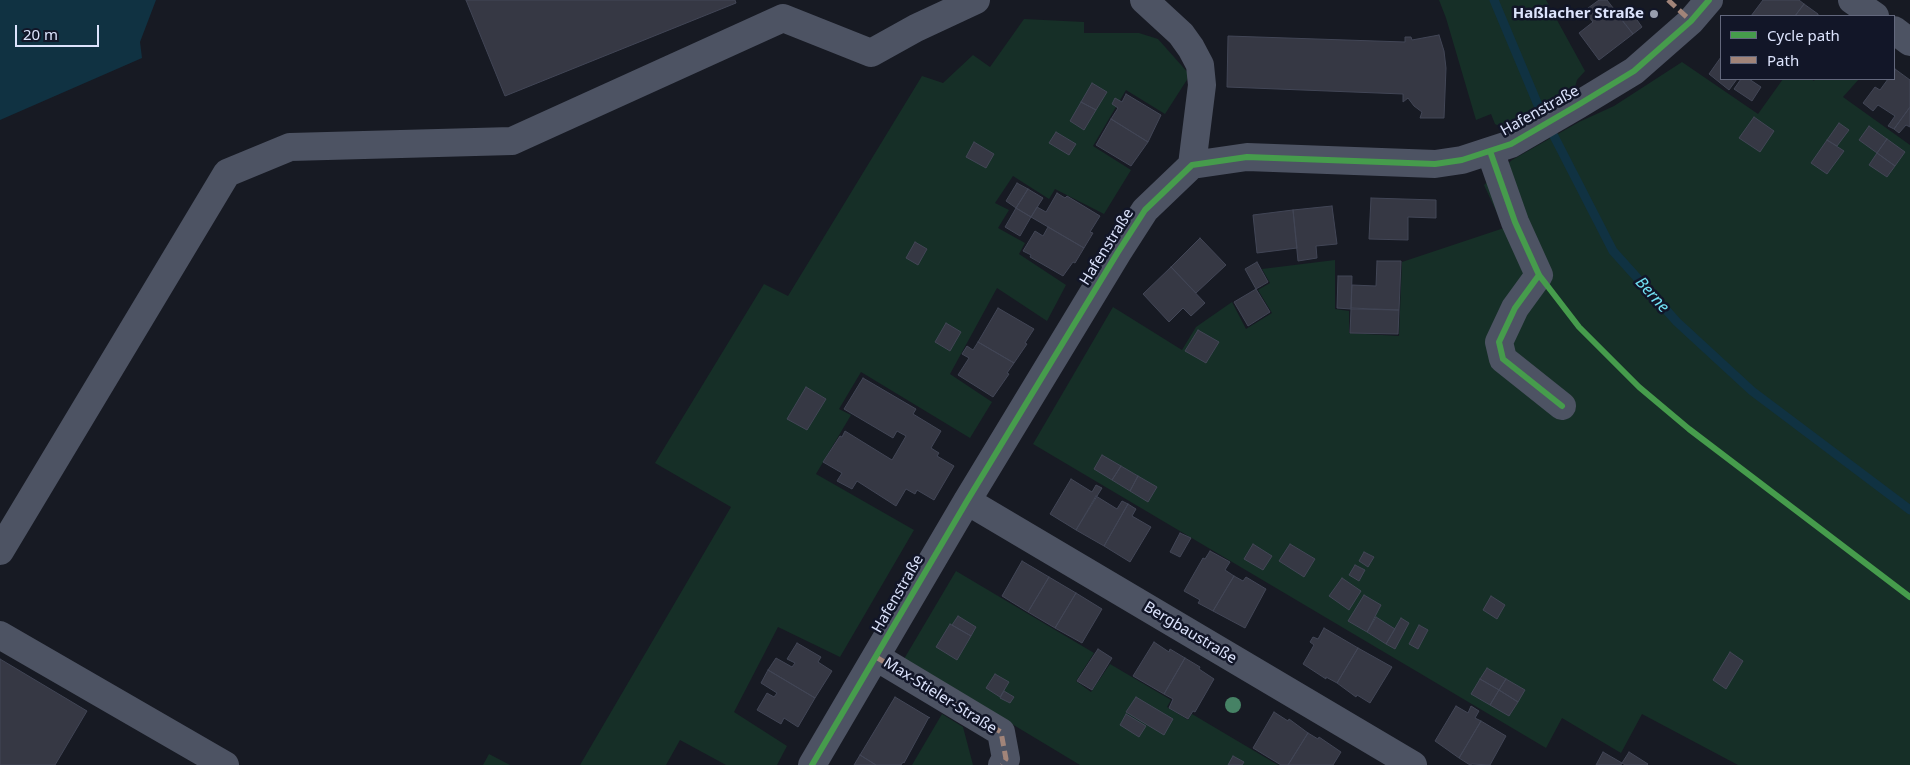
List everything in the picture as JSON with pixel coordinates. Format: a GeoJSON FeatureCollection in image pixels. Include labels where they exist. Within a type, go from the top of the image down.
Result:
{"type":"FeatureCollection","features":[{"type":"Feature","properties":{"kind":"street"},"geometry":{"type":"LineString","coordinates":[[0,552],[227,173],[290,147],[512,141],[784,18],[871,53],[916,28],[976,0]]}},
{"type":"Feature","properties":{"kind":"street","name":"Hafenstraße"},"geometry":{"type":"LineString","coordinates":[[812,765],[967,502],[1118,252],[1145,210],[1192,165],[1248,157],[1435,164],[1462,160],[1500,147],[1578,105],[1634,71],[1686,27],[1709,0]]}},
{"type":"Feature","properties":{"kind":"street"},"geometry":{"type":"LineString","coordinates":[[1852,0],[1874,15]]}},
{"type":"Feature","properties":{"kind":"street"},"geometry":{"type":"LineString","coordinates":[[1153,8],[1181,34],[1200,65],[1202,85],[1192,165]]}},
{"type":"Feature","properties":{"kind":"street"},"geometry":{"type":"LineString","coordinates":[[1895,31],[1910,42]]}},
{"type":"Feature","properties":{"kind":"street"},"geometry":{"type":"LineString","coordinates":[[1500,147],[1515,222],[1539,275],[1515,308],[1499,342],[1503,359],[1562,406]]}},
{"type":"Feature","properties":{"kind":"street","name":"Bergbaustraße"},"geometry":{"type":"LineString","coordinates":[[967,502],[1413,765]]}},
{"type":"Feature","properties":{"kind":"street"},"geometry":{"type":"LineString","coordinates":[[0,635],[225,765]]}},
{"type":"Feature","properties":{"kind":"street","name":"Max-Stieler-Straße"},"geometry":{"type":"LineString","coordinates":[[876,657],[1001,732],[1006,759],[1002,765]]}},
{"type":"Feature","properties":{"kind":"green space"},"geometry":{"type":"Polygon","coordinates":[[[1439,0],[1546,0],[1585,71],[1577,80],[1575,87],[1501,127],[1495,124],[1491,114],[1476,120],[1439,0]]]}},
{"type":"Feature","properties":{"kind":"green space"},"geometry":{"type":"Polygon","coordinates":[[[1024,19],[1084,22],[1084,33],[1139,33],[1158,39],[1190,75],[1165,114],[1126,90],[1093,146],[1131,170],[1104,214],[1055,189],[1049,199],[1013,176],[995,203],[1009,210],[998,228],[1025,243],[1019,254],[1066,285],[1047,321],[997,288],[950,374],[992,402],[970,438],[861,372],[839,409],[851,415],[816,474],[914,530],[840,657],[778,627],[734,712],[787,746],[777,765],[726,765],[680,740],[666,765],[580,765],[731,507],[655,463],[764,284],[788,296],[922,76],[943,83],[973,55],[990,67],[1024,19]]]}},
{"type":"Feature","properties":{"kind":"green space"},"geometry":{"type":"Polygon","coordinates":[[[1682,62],[1758,114],[1782,80],[1858,80],[1843,97],[1910,145],[1910,765],[1738,765],[1642,714],[1621,753],[1562,718],[1546,748],[1033,444],[1113,307],[1182,350],[1196,327],[1232,302],[1246,329],[1272,313],[1258,290],[1270,283],[1262,269],[1335,260],[1335,309],[1349,311],[1349,333],[1399,336],[1402,262],[1504,228],[1484,185],[1512,160],[1579,122],[1614,106],[1682,62]]]}},
{"type":"Feature","properties":{"kind":"green space"},"geometry":{"type":"Polygon","coordinates":[[[956,571],[1094,653],[1076,681],[1091,692],[1110,664],[1171,700],[1167,707],[1188,720],[1192,714],[1278,765],[1080,765],[904,659],[956,571]]]}},
{"type":"Feature","properties":{"kind":"green space"},"geometry":{"type":"Polygon","coordinates":[[[942,714],[963,727],[973,765],[912,765],[942,714]]]}},
{"type":"Feature","properties":{"kind":"green space"},"geometry":{"type":"Polygon","coordinates":[[[489,754],[510,765],[483,765],[489,754]]]}},
{"type":"Feature","properties":{"kind":"water"},"geometry":{"type":"Polygon","coordinates":[[[0,0],[156,0],[140,42],[142,58],[0,120],[0,0]]]}},
{"type":"Feature","properties":{"kind":"building"},"geometry":{"type":"Polygon","coordinates":[[[466,0],[735,0],[736,3],[505,96],[466,0]]]}},
{"type":"Feature","properties":{"kind":"building"},"geometry":{"type":"Polygon","coordinates":[[[1599,0],[1607,0],[1633,34],[1599,60],[1579,33],[1593,22],[1584,11],[1599,0]]]}},
{"type":"Feature","properties":{"kind":"building"},"geometry":{"type":"Polygon","coordinates":[[[1763,0],[1799,0],[1804,4],[1796,15],[1752,15],[1763,0]]]}},
{"type":"Feature","properties":{"kind":"building"},"geometry":{"type":"Polygon","coordinates":[[[1804,4],[1818,14],[1818,15],[1796,15],[1804,4]]]}},
{"type":"Feature","properties":{"kind":"building"},"geometry":{"type":"Polygon","coordinates":[[[1630,10],[1642,27],[1633,34],[1620,18],[1630,10]]]}},
{"type":"Feature","properties":{"kind":"building"},"geometry":{"type":"Polygon","coordinates":[[[1439,35],[1444,51],[1446,68],[1444,118],[1420,118],[1422,112],[1408,98],[1403,102],[1403,94],[1227,87],[1228,36],[1405,42],[1405,37],[1411,37],[1412,40],[1439,35]]]}},
{"type":"Feature","properties":{"kind":"building"},"geometry":{"type":"Polygon","coordinates":[[[1720,58],[1720,80],[1736,80],[1729,90],[1709,74],[1720,58]]]}},
{"type":"Feature","properties":{"kind":"building"},"geometry":{"type":"Polygon","coordinates":[[[1895,69],[1910,80],[1910,107],[1894,129],[1888,126],[1895,116],[1878,105],[1873,111],[1863,103],[1875,87],[1880,90],[1887,80],[1895,80],[1895,69]]]}},
{"type":"Feature","properties":{"kind":"building"},"geometry":{"type":"Polygon","coordinates":[[[1740,80],[1750,80],[1761,87],[1752,101],[1734,89],[1740,80]]]}},
{"type":"Feature","properties":{"kind":"building"},"geometry":{"type":"Polygon","coordinates":[[[1092,83],[1107,92],[1096,110],[1081,102],[1092,83]]]}},
{"type":"Feature","properties":{"kind":"building"},"geometry":{"type":"Polygon","coordinates":[[[1126,94],[1161,115],[1148,142],[1111,119],[1118,108],[1112,104],[1115,98],[1122,102],[1126,94]]]}},
{"type":"Feature","properties":{"kind":"building"},"geometry":{"type":"Polygon","coordinates":[[[1081,102],[1096,110],[1084,130],[1070,121],[1081,102]]]}},
{"type":"Feature","properties":{"kind":"building"},"geometry":{"type":"Polygon","coordinates":[[[1910,107],[1910,127],[1906,125],[1899,133],[1894,129],[1910,107]]]}},
{"type":"Feature","properties":{"kind":"building"},"geometry":{"type":"Polygon","coordinates":[[[1754,117],[1774,131],[1760,152],[1739,138],[1754,117]]]}},
{"type":"Feature","properties":{"kind":"building"},"geometry":{"type":"Polygon","coordinates":[[[1111,119],[1148,142],[1131,166],[1096,145],[1111,119]]]}},
{"type":"Feature","properties":{"kind":"building"},"geometry":{"type":"Polygon","coordinates":[[[1839,123],[1849,130],[1837,146],[1827,140],[1839,123]]]}},
{"type":"Feature","properties":{"kind":"building"},"geometry":{"type":"Polygon","coordinates":[[[1869,126],[1887,139],[1877,153],[1859,140],[1869,126]]]}},
{"type":"Feature","properties":{"kind":"building"},"geometry":{"type":"Polygon","coordinates":[[[1056,132],[1076,144],[1069,155],[1049,143],[1056,132]]]}},
{"type":"Feature","properties":{"kind":"building"},"geometry":{"type":"Polygon","coordinates":[[[1887,139],[1905,152],[1895,166],[1877,153],[1887,139]]]}},
{"type":"Feature","properties":{"kind":"building"},"geometry":{"type":"Polygon","coordinates":[[[1827,140],[1844,151],[1827,174],[1811,163],[1827,140]]]}},
{"type":"Feature","properties":{"kind":"building"},"geometry":{"type":"Polygon","coordinates":[[[974,142],[994,154],[986,168],[966,157],[974,142]]]}},
{"type":"Feature","properties":{"kind":"building"},"geometry":{"type":"Polygon","coordinates":[[[1877,153],[1895,166],[1887,177],[1869,165],[1877,153]]]}},
{"type":"Feature","properties":{"kind":"building"},"geometry":{"type":"Polygon","coordinates":[[[1017,183],[1028,189],[1016,208],[1006,201],[1017,183]]]}},
{"type":"Feature","properties":{"kind":"building"},"geometry":{"type":"Polygon","coordinates":[[[1028,189],[1043,198],[1031,217],[1016,208],[1028,189]]]}},
{"type":"Feature","properties":{"kind":"building"},"geometry":{"type":"Polygon","coordinates":[[[1057,193],[1065,198],[1067,196],[1100,216],[1090,232],[1093,233],[1084,248],[1031,217],[1037,207],[1046,212],[1057,193]]]}},
{"type":"Feature","properties":{"kind":"building"},"geometry":{"type":"Polygon","coordinates":[[[1371,198],[1436,200],[1436,218],[1408,217],[1408,240],[1369,239],[1371,198]]]}},
{"type":"Feature","properties":{"kind":"building"},"geometry":{"type":"Polygon","coordinates":[[[1332,206],[1337,244],[1316,246],[1317,258],[1298,261],[1293,210],[1332,206]]]}},
{"type":"Feature","properties":{"kind":"building"},"geometry":{"type":"Polygon","coordinates":[[[1016,208],[1031,217],[1020,236],[1005,227],[1016,208]]]}},
{"type":"Feature","properties":{"kind":"building"},"geometry":{"type":"Polygon","coordinates":[[[1293,210],[1297,248],[1257,253],[1253,215],[1293,210]]]}},
{"type":"Feature","properties":{"kind":"building"},"geometry":{"type":"Polygon","coordinates":[[[1048,227],[1084,248],[1075,263],[1073,262],[1063,276],[1023,251],[1035,231],[1043,236],[1048,227]]]}},
{"type":"Feature","properties":{"kind":"building"},"geometry":{"type":"Polygon","coordinates":[[[1200,238],[1226,265],[1196,293],[1171,267],[1200,238]]]}},
{"type":"Feature","properties":{"kind":"building"},"geometry":{"type":"Polygon","coordinates":[[[915,242],[927,249],[918,265],[906,258],[915,242]]]}},
{"type":"Feature","properties":{"kind":"building"},"geometry":{"type":"Polygon","coordinates":[[[1377,261],[1401,261],[1399,310],[1351,308],[1352,285],[1376,286],[1377,261]]]}},
{"type":"Feature","properties":{"kind":"building"},"geometry":{"type":"Polygon","coordinates":[[[1257,262],[1268,282],[1256,289],[1245,269],[1257,262]]]}},
{"type":"Feature","properties":{"kind":"building"},"geometry":{"type":"Polygon","coordinates":[[[1171,267],[1205,303],[1191,316],[1183,308],[1169,322],[1143,294],[1171,267]]]}},
{"type":"Feature","properties":{"kind":"building"},"geometry":{"type":"Polygon","coordinates":[[[1338,276],[1352,276],[1351,309],[1337,308],[1338,276]]]}},
{"type":"Feature","properties":{"kind":"building"},"geometry":{"type":"Polygon","coordinates":[[[1256,289],[1270,312],[1248,326],[1234,302],[1256,289]]]}},
{"type":"Feature","properties":{"kind":"building"},"geometry":{"type":"Polygon","coordinates":[[[998,308],[1034,329],[1025,343],[1027,344],[1014,363],[978,342],[998,308]]]}},
{"type":"Feature","properties":{"kind":"building"},"geometry":{"type":"Polygon","coordinates":[[[1351,309],[1399,310],[1398,334],[1350,333],[1351,309]]]}},
{"type":"Feature","properties":{"kind":"building"},"geometry":{"type":"Polygon","coordinates":[[[946,323],[961,332],[950,351],[935,342],[946,323]]]}},
{"type":"Feature","properties":{"kind":"building"},"geometry":{"type":"Polygon","coordinates":[[[1198,330],[1219,342],[1206,363],[1185,351],[1198,330]]]}},
{"type":"Feature","properties":{"kind":"building"},"geometry":{"type":"Polygon","coordinates":[[[978,342],[1014,363],[1007,373],[1009,374],[993,397],[958,375],[969,358],[962,354],[967,346],[973,350],[978,342]]]}},
{"type":"Feature","properties":{"kind":"building"},"geometry":{"type":"Polygon","coordinates":[[[863,378],[916,409],[913,414],[941,431],[931,448],[939,453],[937,456],[954,466],[934,500],[917,490],[915,494],[906,489],[896,506],[857,481],[852,489],[837,481],[842,473],[823,462],[845,431],[892,460],[906,436],[897,431],[893,438],[844,409],[863,378]]]}},
{"type":"Feature","properties":{"kind":"building"},"geometry":{"type":"Polygon","coordinates":[[[806,387],[826,399],[807,430],[787,419],[806,387]]]}},
{"type":"Feature","properties":{"kind":"building"},"geometry":{"type":"Polygon","coordinates":[[[1102,455],[1121,466],[1112,480],[1094,469],[1102,455]]]}},
{"type":"Feature","properties":{"kind":"building"},"geometry":{"type":"Polygon","coordinates":[[[1121,466],[1138,476],[1130,491],[1112,480],[1121,466]]]}},
{"type":"Feature","properties":{"kind":"building"},"geometry":{"type":"Polygon","coordinates":[[[1138,476],[1157,487],[1148,502],[1130,491],[1138,476]]]}},
{"type":"Feature","properties":{"kind":"building"},"geometry":{"type":"Polygon","coordinates":[[[1071,479],[1092,492],[1096,485],[1102,488],[1076,530],[1050,514],[1071,479]]]}},
{"type":"Feature","properties":{"kind":"building"},"geometry":{"type":"Polygon","coordinates":[[[1096,496],[1117,509],[1122,501],[1128,504],[1104,546],[1076,530],[1096,496]]]}},
{"type":"Feature","properties":{"kind":"building"},"geometry":{"type":"Polygon","coordinates":[[[1128,504],[1136,509],[1132,516],[1151,527],[1130,562],[1104,546],[1128,504]]]}},
{"type":"Feature","properties":{"kind":"building"},"geometry":{"type":"Polygon","coordinates":[[[1180,533],[1191,538],[1180,557],[1170,552],[1180,533]]]}},
{"type":"Feature","properties":{"kind":"building"},"geometry":{"type":"Polygon","coordinates":[[[1253,544],[1272,556],[1263,570],[1244,559],[1253,544]]]}},
{"type":"Feature","properties":{"kind":"building"},"geometry":{"type":"Polygon","coordinates":[[[1290,544],[1315,559],[1304,577],[1279,561],[1290,544]]]}},
{"type":"Feature","properties":{"kind":"building"},"geometry":{"type":"Polygon","coordinates":[[[1210,551],[1230,562],[1225,570],[1234,576],[1213,611],[1198,603],[1200,600],[1184,591],[1203,558],[1205,559],[1210,551]]]}},
{"type":"Feature","properties":{"kind":"building"},"geometry":{"type":"Polygon","coordinates":[[[1364,552],[1374,557],[1368,567],[1359,561],[1364,552]]]}},
{"type":"Feature","properties":{"kind":"building"},"geometry":{"type":"Polygon","coordinates":[[[1022,561],[1049,577],[1028,612],[1002,596],[1022,561]]]}},
{"type":"Feature","properties":{"kind":"building"},"geometry":{"type":"Polygon","coordinates":[[[1355,565],[1365,570],[1359,581],[1349,575],[1355,565]]]}},
{"type":"Feature","properties":{"kind":"building"},"geometry":{"type":"Polygon","coordinates":[[[1234,576],[1243,581],[1246,577],[1266,589],[1245,628],[1213,611],[1234,576]]]}},
{"type":"Feature","properties":{"kind":"building"},"geometry":{"type":"Polygon","coordinates":[[[1049,577],[1076,593],[1055,628],[1028,612],[1049,577]]]}},
{"type":"Feature","properties":{"kind":"building"},"geometry":{"type":"Polygon","coordinates":[[[1342,578],[1361,591],[1349,610],[1329,596],[1342,578]]]}},
{"type":"Feature","properties":{"kind":"building"},"geometry":{"type":"Polygon","coordinates":[[[1076,593],[1102,609],[1082,643],[1055,628],[1076,593]]]}},
{"type":"Feature","properties":{"kind":"building"},"geometry":{"type":"Polygon","coordinates":[[[1364,595],[1381,605],[1367,632],[1348,621],[1364,595]]]}},
{"type":"Feature","properties":{"kind":"building"},"geometry":{"type":"Polygon","coordinates":[[[1491,596],[1505,605],[1497,619],[1483,610],[1491,596]]]}},
{"type":"Feature","properties":{"kind":"building"},"geometry":{"type":"Polygon","coordinates":[[[958,616],[976,627],[971,636],[952,625],[958,616]]]}},
{"type":"Feature","properties":{"kind":"building"},"geometry":{"type":"Polygon","coordinates":[[[1376,617],[1395,629],[1386,644],[1367,632],[1376,617]]]}},
{"type":"Feature","properties":{"kind":"building"},"geometry":{"type":"Polygon","coordinates":[[[1401,618],[1409,623],[1395,649],[1386,644],[1401,618]]]}},
{"type":"Feature","properties":{"kind":"building"},"geometry":{"type":"Polygon","coordinates":[[[950,624],[971,636],[957,660],[936,647],[950,624]]]}},
{"type":"Feature","properties":{"kind":"building"},"geometry":{"type":"Polygon","coordinates":[[[1419,625],[1428,630],[1418,649],[1409,644],[1419,625]]]}},
{"type":"Feature","properties":{"kind":"building"},"geometry":{"type":"Polygon","coordinates":[[[1324,628],[1358,648],[1337,683],[1326,677],[1326,679],[1303,664],[1314,645],[1310,642],[1313,637],[1318,639],[1324,628]]]}},
{"type":"Feature","properties":{"kind":"building"},"geometry":{"type":"Polygon","coordinates":[[[1154,642],[1169,652],[1170,649],[1185,658],[1164,694],[1133,676],[1154,642]]]}},
{"type":"Feature","properties":{"kind":"building"},"geometry":{"type":"Polygon","coordinates":[[[797,643],[821,657],[818,662],[832,671],[815,698],[768,670],[776,658],[792,667],[795,663],[787,659],[797,643]]]}},
{"type":"Feature","properties":{"kind":"building"},"geometry":{"type":"Polygon","coordinates":[[[1358,648],[1392,667],[1370,703],[1357,695],[1356,697],[1337,683],[1358,648]]]}},
{"type":"Feature","properties":{"kind":"building"},"geometry":{"type":"Polygon","coordinates":[[[1098,649],[1112,658],[1092,690],[1077,681],[1098,649]]]}},
{"type":"Feature","properties":{"kind":"building"},"geometry":{"type":"Polygon","coordinates":[[[1730,652],[1743,661],[1726,689],[1713,680],[1730,652]]]}},
{"type":"Feature","properties":{"kind":"building"},"geometry":{"type":"Polygon","coordinates":[[[1185,658],[1200,667],[1199,669],[1214,679],[1195,712],[1193,711],[1188,719],[1169,708],[1173,699],[1164,694],[1185,658]]]}},
{"type":"Feature","properties":{"kind":"building"},"geometry":{"type":"Polygon","coordinates":[[[0,659],[87,711],[55,765],[0,765],[0,659]]]}},
{"type":"Feature","properties":{"kind":"building"},"geometry":{"type":"Polygon","coordinates":[[[1487,668],[1506,679],[1499,690],[1480,679],[1487,668]]]}},
{"type":"Feature","properties":{"kind":"building"},"geometry":{"type":"Polygon","coordinates":[[[768,670],[815,698],[798,727],[784,718],[781,724],[757,710],[767,693],[774,697],[777,693],[761,683],[768,670]]]}},
{"type":"Feature","properties":{"kind":"building"},"geometry":{"type":"Polygon","coordinates":[[[995,674],[1009,682],[1000,697],[986,688],[995,674]]]}},
{"type":"Feature","properties":{"kind":"building"},"geometry":{"type":"Polygon","coordinates":[[[1480,679],[1499,690],[1490,705],[1471,694],[1480,679]]]}},
{"type":"Feature","properties":{"kind":"building"},"geometry":{"type":"Polygon","coordinates":[[[1506,679],[1525,690],[1518,702],[1499,690],[1506,679]]]}},
{"type":"Feature","properties":{"kind":"building"},"geometry":{"type":"Polygon","coordinates":[[[1499,690],[1518,702],[1509,716],[1490,705],[1499,690]]]}},
{"type":"Feature","properties":{"kind":"building"},"geometry":{"type":"Polygon","coordinates":[[[1004,691],[1014,697],[1010,703],[1000,698],[1004,691]]]}},
{"type":"Feature","properties":{"kind":"building"},"geometry":{"type":"Polygon","coordinates":[[[895,697],[929,717],[904,763],[901,765],[876,765],[860,755],[895,697]]]}},
{"type":"Feature","properties":{"kind":"building"},"geometry":{"type":"Polygon","coordinates":[[[1136,697],[1173,719],[1164,735],[1126,712],[1136,697]]]}},
{"type":"Feature","properties":{"kind":"building"},"geometry":{"type":"Polygon","coordinates":[[[1456,706],[1468,713],[1471,706],[1479,711],[1475,718],[1481,721],[1459,758],[1435,741],[1456,706]]]}},
{"type":"Feature","properties":{"kind":"building"},"geometry":{"type":"Polygon","coordinates":[[[1274,712],[1288,721],[1289,719],[1308,733],[1288,765],[1281,765],[1253,748],[1274,712]]]}},
{"type":"Feature","properties":{"kind":"building"},"geometry":{"type":"Polygon","coordinates":[[[1126,714],[1146,726],[1139,737],[1120,725],[1126,714]]]}},
{"type":"Feature","properties":{"kind":"building"},"geometry":{"type":"Polygon","coordinates":[[[1481,721],[1506,736],[1490,765],[1470,765],[1459,758],[1481,721]]]}},
{"type":"Feature","properties":{"kind":"building"},"geometry":{"type":"Polygon","coordinates":[[[1308,733],[1318,739],[1319,737],[1341,752],[1333,765],[1288,765],[1308,733]]]}},
{"type":"Feature","properties":{"kind":"building"},"geometry":{"type":"Polygon","coordinates":[[[1603,752],[1622,763],[1621,765],[1596,765],[1603,752]]]}},
{"type":"Feature","properties":{"kind":"building"},"geometry":{"type":"Polygon","coordinates":[[[1629,752],[1648,764],[1625,765],[1622,763],[1629,752]]]}},
{"type":"Feature","properties":{"kind":"building"},"geometry":{"type":"Polygon","coordinates":[[[860,755],[876,765],[854,765],[860,755]]]}},
{"type":"Feature","properties":{"kind":"building"},"geometry":{"type":"Polygon","coordinates":[[[1233,756],[1244,762],[1242,765],[1228,765],[1233,756]]]}},
{"type":"Feature","properties":{"kind":"waterway","name":"Berne"},"geometry":{"type":"LineString","coordinates":[[1494,0],[1538,105],[1613,251],[1677,322],[1752,391],[1910,510]]}},
{"type":"Feature","properties":{"kind":"marked path"},"geometry":{"type":"LineString","coordinates":[[1668,0],[1691,21]]}},
{"type":"Feature","properties":{"kind":"marked path"},"geometry":{"type":"LineString","coordinates":[[876,657],[1001,732],[1006,759],[1002,765]]}},
{"type":"Feature","properties":{"kind":"cycle path"},"geometry":{"type":"LineString","coordinates":[[812,765],[967,501],[1118,252],[1145,210],[1192,165],[1247,157],[1435,164],[1462,160],[1511,144],[1634,71],[1691,21],[1709,0]]}},
{"type":"Feature","properties":{"kind":"cycle path"},"geometry":{"type":"LineString","coordinates":[[1490,151],[1515,222],[1539,275],[1579,327],[1639,387],[1689,429],[1910,597]]}},
{"type":"Feature","properties":{"kind":"cycle path"},"geometry":{"type":"LineString","coordinates":[[1539,275],[1515,308],[1499,342],[1503,359],[1562,406]]}},
{"type":"Feature","properties":{"kind":"place","name":"Haßlacher Straße"},"geometry":{"type":"Point","coordinates":[1654,14]}}]}
